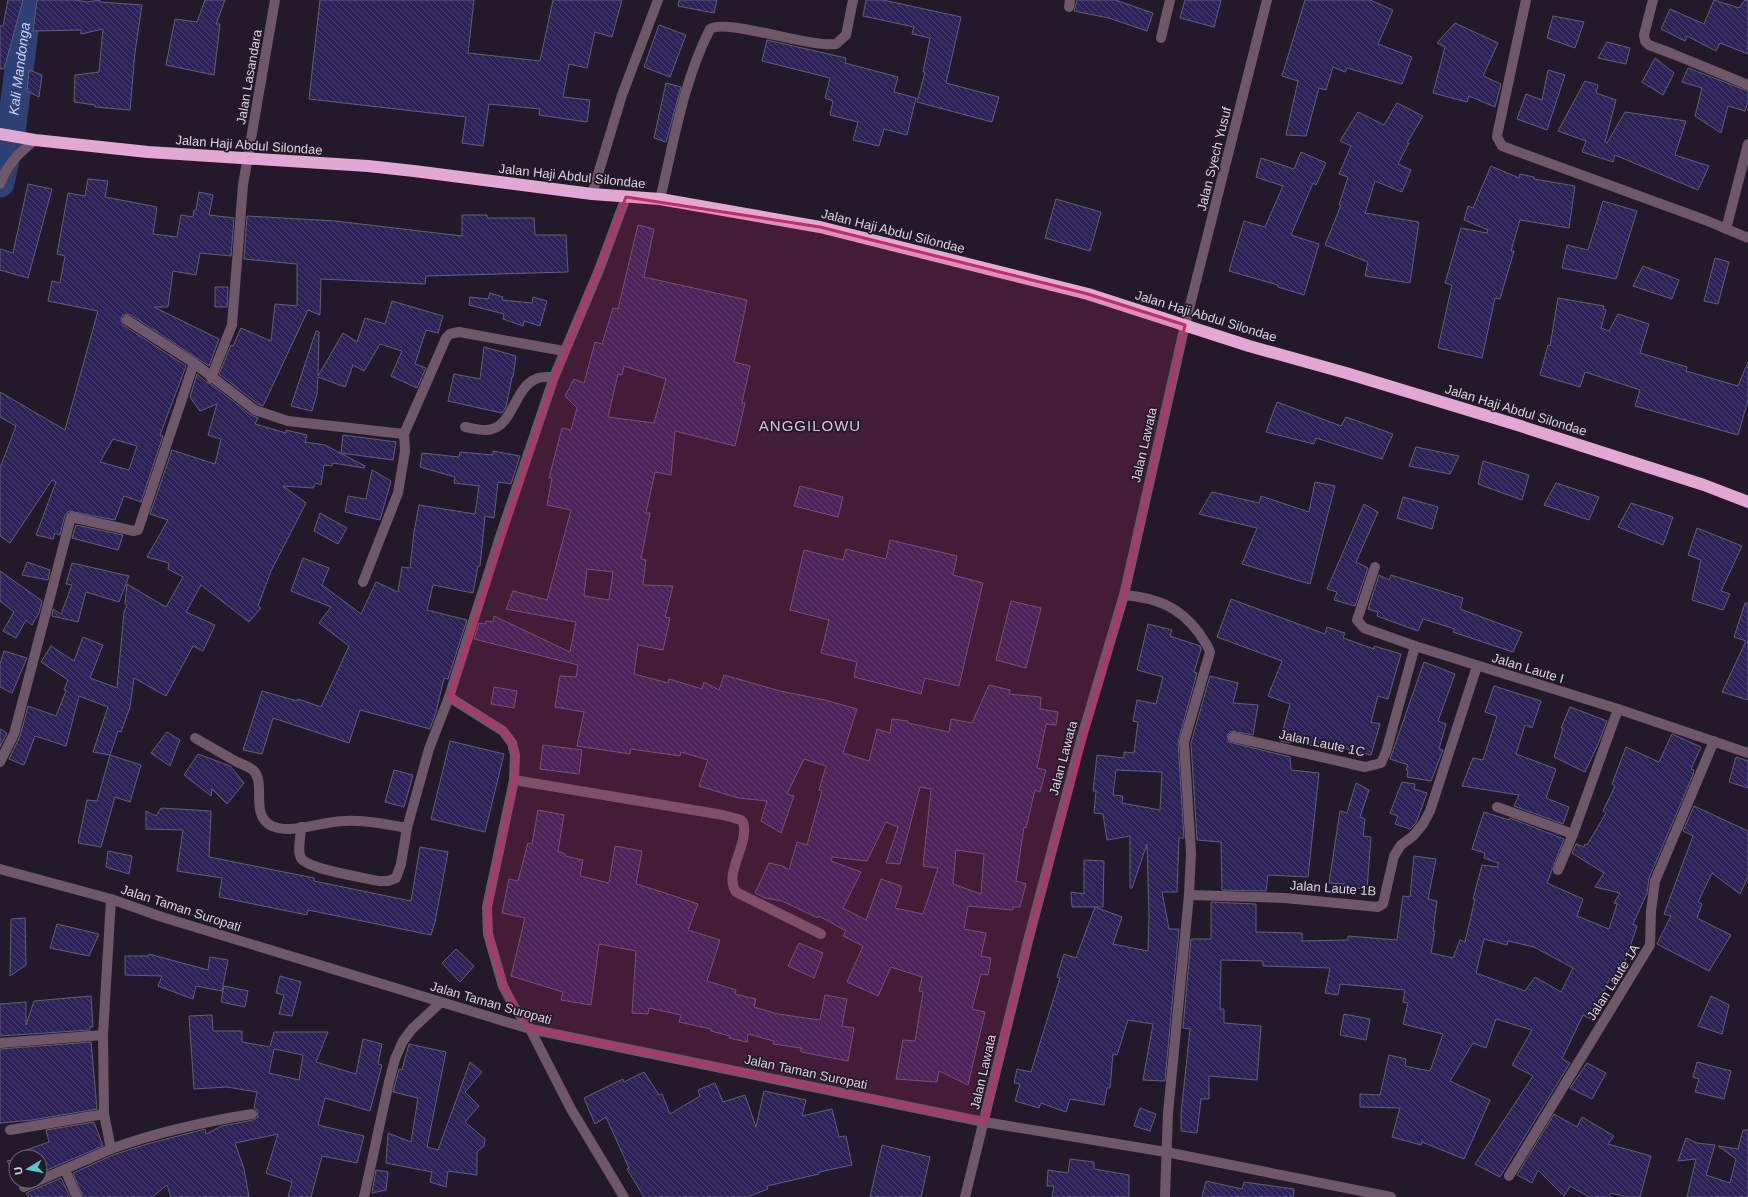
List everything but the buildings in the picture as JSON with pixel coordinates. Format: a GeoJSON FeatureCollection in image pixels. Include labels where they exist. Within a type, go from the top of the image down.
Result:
{"type":"FeatureCollection","features":[{"type":"Feature","properties":{"kind":"highway","name":"Jalan Haji Abdul Silondae"},"geometry":{"type":"LineString","coordinates":[[0,134],[31,140],[148,152],[368,166],[592,194],[660,199],[820,226],[1088,294],[1249,346],[1346,373],[1511,423],[1704,485],[1748,502]]}},
{"type":"Feature","properties":{"kind":"street","name":"Jalan Lasandara"},"geometry":{"type":"LineString","coordinates":[[211,378],[232,325],[243,185],[275,0]]}},
{"type":"Feature","properties":{"kind":"street"},"geometry":{"type":"LineString","coordinates":[[592,194],[622,95],[658,0]]}},
{"type":"Feature","properties":{"kind":"street"},"geometry":{"type":"LineString","coordinates":[[660,199],[688,80],[698,51],[710,29],[718,26],[749,30],[818,43],[836,44],[846,35],[853,0]]}},
{"type":"Feature","properties":{"kind":"street"},"geometry":{"type":"LineString","coordinates":[[1161,38],[1170,0]]}},
{"type":"Feature","properties":{"kind":"street","name":"Jalan Syech Yusuf"},"geometry":{"type":"LineString","coordinates":[[1185,325],[1267,0]]}},
{"type":"Feature","properties":{"kind":"street"},"geometry":{"type":"LineString","coordinates":[[1526,0],[1497,137],[1502,146],[1748,238]]}},
{"type":"Feature","properties":{"kind":"street"},"geometry":{"type":"LineString","coordinates":[[1653,0],[1644,35],[1645,41],[1649,46],[1673,54],[1748,85]]}},
{"type":"Feature","properties":{"kind":"street"},"geometry":{"type":"LineString","coordinates":[[0,184],[9,165],[31,140]]}},
{"type":"Feature","properties":{"kind":"street"},"geometry":{"type":"LineString","coordinates":[[1726,229],[1748,144]]}},
{"type":"Feature","properties":{"kind":"street"},"geometry":{"type":"LineString","coordinates":[[301,827],[300,851],[301,858],[304,862],[317,868],[379,881],[388,881],[396,878],[401,864],[407,828],[429,749],[450,697],[500,537],[554,377],[599,270],[626,197]]}},
{"type":"Feature","properties":{"kind":"street"},"geometry":{"type":"LineString","coordinates":[[127,320],[194,363],[211,378],[255,410],[288,422],[404,434]]}},
{"type":"Feature","properties":{"kind":"street","name":"Jalan Lawata"},"geometry":{"type":"LineString","coordinates":[[965,1197],[1028,941],[1081,740],[1124,594],[1185,325]]}},
{"type":"Feature","properties":{"kind":"street"},"geometry":{"type":"LineString","coordinates":[[363,582],[398,493],[405,451],[404,434],[442,346],[450,334],[459,332],[564,351]]}},
{"type":"Feature","properties":{"kind":"street"},"geometry":{"type":"LineString","coordinates":[[0,762],[14,734],[71,517],[138,530],[194,363]]}},
{"type":"Feature","properties":{"kind":"street"},"geometry":{"type":"LineString","coordinates":[[465,427],[492,429],[499,426],[507,417],[527,385],[535,379],[554,377]]}},
{"type":"Feature","properties":{"kind":"street","name":"Jalan Laute I"},"geometry":{"type":"LineString","coordinates":[[1374,567],[1357,620],[1364,628],[1476,666],[1618,709],[1748,753]]}},
{"type":"Feature","properties":{"kind":"street"},"geometry":{"type":"LineString","coordinates":[[1124,594],[1139,596],[1172,607],[1193,626],[1208,646],[1210,652],[1184,742],[1191,853],[1189,895],[1168,1113],[1165,1197]]}},
{"type":"Feature","properties":{"kind":"street","name":"Jalan Laute 1C"},"geometry":{"type":"LineString","coordinates":[[1233,738],[1365,767],[1381,763],[1390,737],[1415,646]]}},
{"type":"Feature","properties":{"kind":"street","name":"Jalan Laute 1B"},"geometry":{"type":"LineString","coordinates":[[1189,895],[1285,898],[1378,907],[1381,906],[1384,900],[1394,856],[1401,845],[1413,836],[1423,824],[1430,811],[1476,666]]}},
{"type":"Feature","properties":{"kind":"street"},"geometry":{"type":"LineString","coordinates":[[450,697],[503,731],[512,743],[515,755],[514,780],[487,907],[488,934],[504,986],[514,1007],[530,1029],[571,1109],[624,1197]]}},
{"type":"Feature","properties":{"kind":"street"},"geometry":{"type":"LineString","coordinates":[[1558,870],[1573,834],[1618,709]]}},
{"type":"Feature","properties":{"kind":"street"},"geometry":{"type":"LineString","coordinates":[[195,738],[253,770],[259,781],[258,801],[260,810],[264,819],[271,825],[286,828],[301,827],[331,821],[357,821],[407,828]]}},
{"type":"Feature","properties":{"kind":"street","name":"Jalan Laute 1A"},"geometry":{"type":"LineString","coordinates":[[1509,1176],[1650,945],[1651,911],[1655,881],[1714,741]]}},
{"type":"Feature","properties":{"kind":"street"},"geometry":{"type":"LineString","coordinates":[[514,780],[723,815],[741,820],[745,831],[733,874],[732,887],[736,892],[821,934]]}},
{"type":"Feature","properties":{"kind":"street"},"geometry":{"type":"LineString","coordinates":[[1497,807],[1573,834]]}},
{"type":"Feature","properties":{"kind":"street","name":"Jalan Taman Suropati"},"geometry":{"type":"LineString","coordinates":[[0,869],[111,899],[162,917],[440,1003],[530,1029],[984,1122],[1166,1152],[1391,1197]]}},
{"type":"Feature","properties":{"kind":"street"},"geometry":{"type":"LineString","coordinates":[[111,899],[103,1035],[104,1114],[111,1149]]}},
{"type":"Feature","properties":{"kind":"street"},"geometry":{"type":"LineString","coordinates":[[364,1197],[388,1082],[395,1059],[403,1041],[412,1029],[440,1003]]}},
{"type":"Feature","properties":{"kind":"street"},"geometry":{"type":"LineString","coordinates":[[0,1043],[103,1035]]}},
{"type":"Feature","properties":{"kind":"street"},"geometry":{"type":"LineString","coordinates":[[10,1130],[104,1114]]}},
{"type":"Feature","properties":{"kind":"street"},"geometry":{"type":"LineString","coordinates":[[48,1177],[111,1149],[145,1137],[174,1129],[252,1114]]}},
{"type":"Feature","properties":{"kind":"street"},"geometry":{"type":"LineString","coordinates":[[65,1170],[77,1197]]}},
{"type":"Feature","properties":{"kind":"highlighted area"},"geometry":{"type":"Polygon","coordinates":[[[626,197],[820,227],[1088,294],[1185,325],[1124,595],[1028,941],[984,1122],[530,1029],[503,986],[488,934],[487,907],[514,780],[515,755],[512,743],[503,731],[449,697],[554,377],[626,197]]]}},
{"type":"Feature","properties":{"kind":"waterway","name":"Kali Mandonga"},"geometry":{"type":"LineString","coordinates":[[0,183],[11,132],[28,0]]}},
{"type":"Feature","properties":{"kind":"district","name":"ANGGILOWU"},"geometry":{"type":"Point","coordinates":[810,425]}}]}
